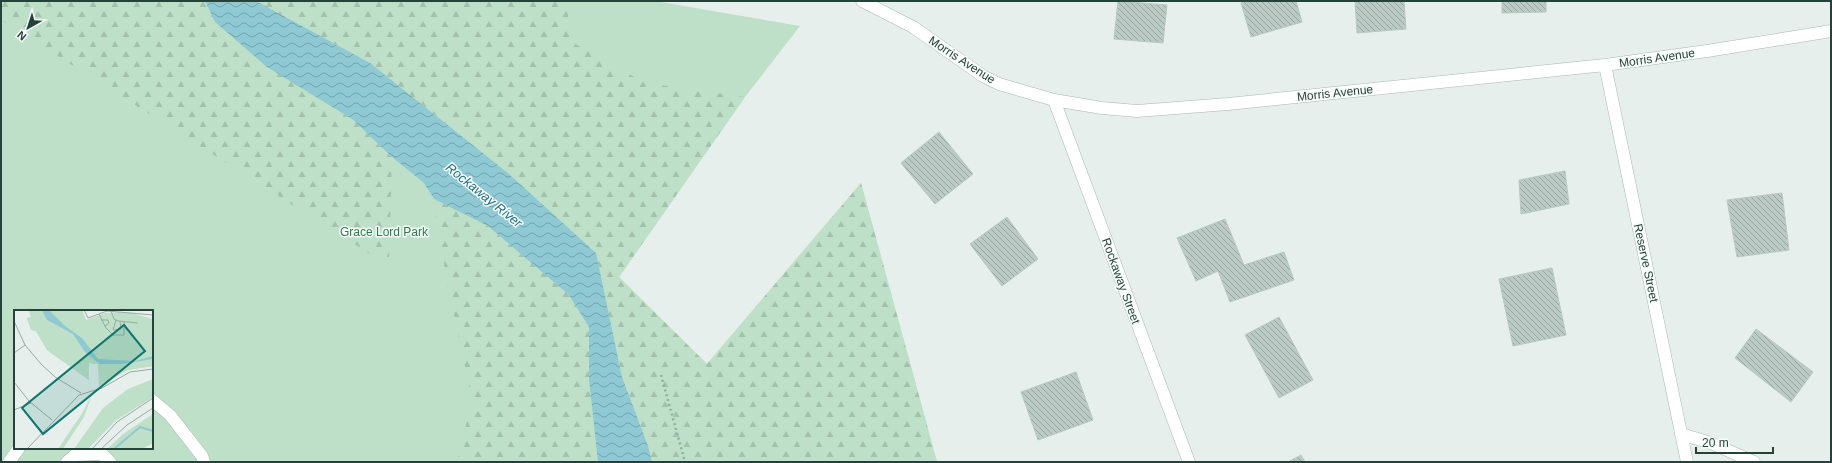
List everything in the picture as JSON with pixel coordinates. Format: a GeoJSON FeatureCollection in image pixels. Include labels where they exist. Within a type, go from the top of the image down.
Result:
{"type":"FeatureCollection","features":[{"type":"Feature","properties":{"kind":"street","name":"Morris Avenue"},"geometry":{"type":"LineString","coordinates":[[862,1],[913,27],[983,76],[999,84],[1054,100],[1102,108],[1137,111],[1228,104],[1605,64],[1707,51],[1831,31]]}},
{"type":"Feature","properties":{"kind":"street","name":"Reserve Street"},"geometry":{"type":"LineString","coordinates":[[1605,64],[1687,462]]}},
{"type":"Feature","properties":{"kind":"street","name":"Rockaway Street"},"geometry":{"type":"LineString","coordinates":[[1054,100],[1188,462]]}},
{"type":"Feature","properties":{"kind":"street"},"geometry":{"type":"LineString","coordinates":[[153,401],[170,415],[202,456],[204,462]]}},
{"type":"Feature","properties":{"kind":"street"},"geometry":{"type":"LineString","coordinates":[[1681,434],[1711,443],[1754,462]]}},
{"type":"Feature","properties":{"kind":"street"},"geometry":{"type":"LineString","coordinates":[[9,462],[18,449]]}},
{"type":"Feature","properties":{"kind":"street"},"geometry":{"type":"LineString","coordinates":[[67,462],[75,455],[102,454],[110,462]]}},
{"type":"Feature","properties":{"kind":"path"},"geometry":{"type":"LineString","coordinates":[[661,375],[685,462]]}},
{"type":"Feature","properties":{"kind":"green space","name":"Grace Lord Park"},"geometry":{"type":"Polygon","coordinates":[[[1,1],[655,1],[800,26],[745,97],[619,277],[707,364],[861,183],[937,462],[1,462],[1,1]]]}},
{"type":"Feature","properties":{"kind":"green space"},"geometry":{"type":"Polygon","coordinates":[[[1,1],[205,1],[215,22],[267,67],[352,119],[392,157],[389,266],[1,20],[1,1]]]}},
{"type":"Feature","properties":{"kind":"green space"},"geometry":{"type":"Polygon","coordinates":[[[256,1],[566,1],[572,42],[645,83],[745,97],[619,277],[707,364],[861,183],[937,462],[652,462],[648,446],[622,377],[596,253],[509,174],[370,63],[256,1]]]}},
{"type":"Feature","properties":{"kind":"green space"},"geometry":{"type":"Polygon","coordinates":[[[434,199],[488,226],[569,295],[589,327],[589,379],[598,462],[457,462],[472,399],[446,278],[434,199]]]}},
{"type":"Feature","properties":{"kind":"water","name":"Rockaway River"},"geometry":{"type":"Polygon","coordinates":[[[205,1],[256,1],[370,63],[509,174],[596,253],[622,377],[648,446],[652,462],[598,462],[589,379],[589,327],[569,295],[488,226],[434,199],[424,183],[392,157],[352,119],[267,67],[215,22],[205,1]]]}},
{"type":"Feature","properties":{"kind":"building"},"geometry":{"type":"Polygon","coordinates":[[[1118,1],[1167,5],[1163,43],[1114,39],[1118,1]]]}},
{"type":"Feature","properties":{"kind":"building"},"geometry":{"type":"Polygon","coordinates":[[[1247,1],[1296,1],[1302,22],[1251,37],[1241,3],[1247,1]]]}},
{"type":"Feature","properties":{"kind":"building"},"geometry":{"type":"Polygon","coordinates":[[[1355,1],[1404,1],[1406,29],[1357,33],[1355,1]]]}},
{"type":"Feature","properties":{"kind":"building"},"geometry":{"type":"Polygon","coordinates":[[[1502,1],[1546,1],[1546,12],[1502,13],[1502,1]]]}},
{"type":"Feature","properties":{"kind":"building"},"geometry":{"type":"Polygon","coordinates":[[[939,132],[973,174],[935,204],[901,163],[939,132]]]}},
{"type":"Feature","properties":{"kind":"building"},"geometry":{"type":"Polygon","coordinates":[[[1565,171],[1569,204],[1521,214],[1519,180],[1565,171]]]}},
{"type":"Feature","properties":{"kind":"building"},"geometry":{"type":"Polygon","coordinates":[[[1782,193],[1789,250],[1737,257],[1727,200],[1782,193]]]}},
{"type":"Feature","properties":{"kind":"building"},"geometry":{"type":"Polygon","coordinates":[[[1007,217],[1038,259],[1002,286],[970,244],[1007,217]]]}},
{"type":"Feature","properties":{"kind":"building"},"geometry":{"type":"Polygon","coordinates":[[[1225,219],[1244,265],[1284,252],[1294,280],[1230,302],[1218,271],[1196,281],[1177,238],[1225,219]]]}},
{"type":"Feature","properties":{"kind":"building"},"geometry":{"type":"Polygon","coordinates":[[[1552,268],[1566,335],[1513,346],[1499,279],[1552,268]]]}},
{"type":"Feature","properties":{"kind":"building"},"geometry":{"type":"Polygon","coordinates":[[[1279,317],[1313,380],[1279,398],[1245,335],[1279,317]]]}},
{"type":"Feature","properties":{"kind":"building"},"geometry":{"type":"Polygon","coordinates":[[[1756,329],[1813,372],[1791,402],[1735,358],[1756,329]]]}},
{"type":"Feature","properties":{"kind":"building"},"geometry":{"type":"Polygon","coordinates":[[[1076,372],[1093,420],[1038,440],[1021,392],[1076,372]]]}},
{"type":"Feature","properties":{"kind":"building"},"geometry":{"type":"Polygon","coordinates":[[[1301,455],[1305,462],[1288,462],[1301,455]]]}}]}
